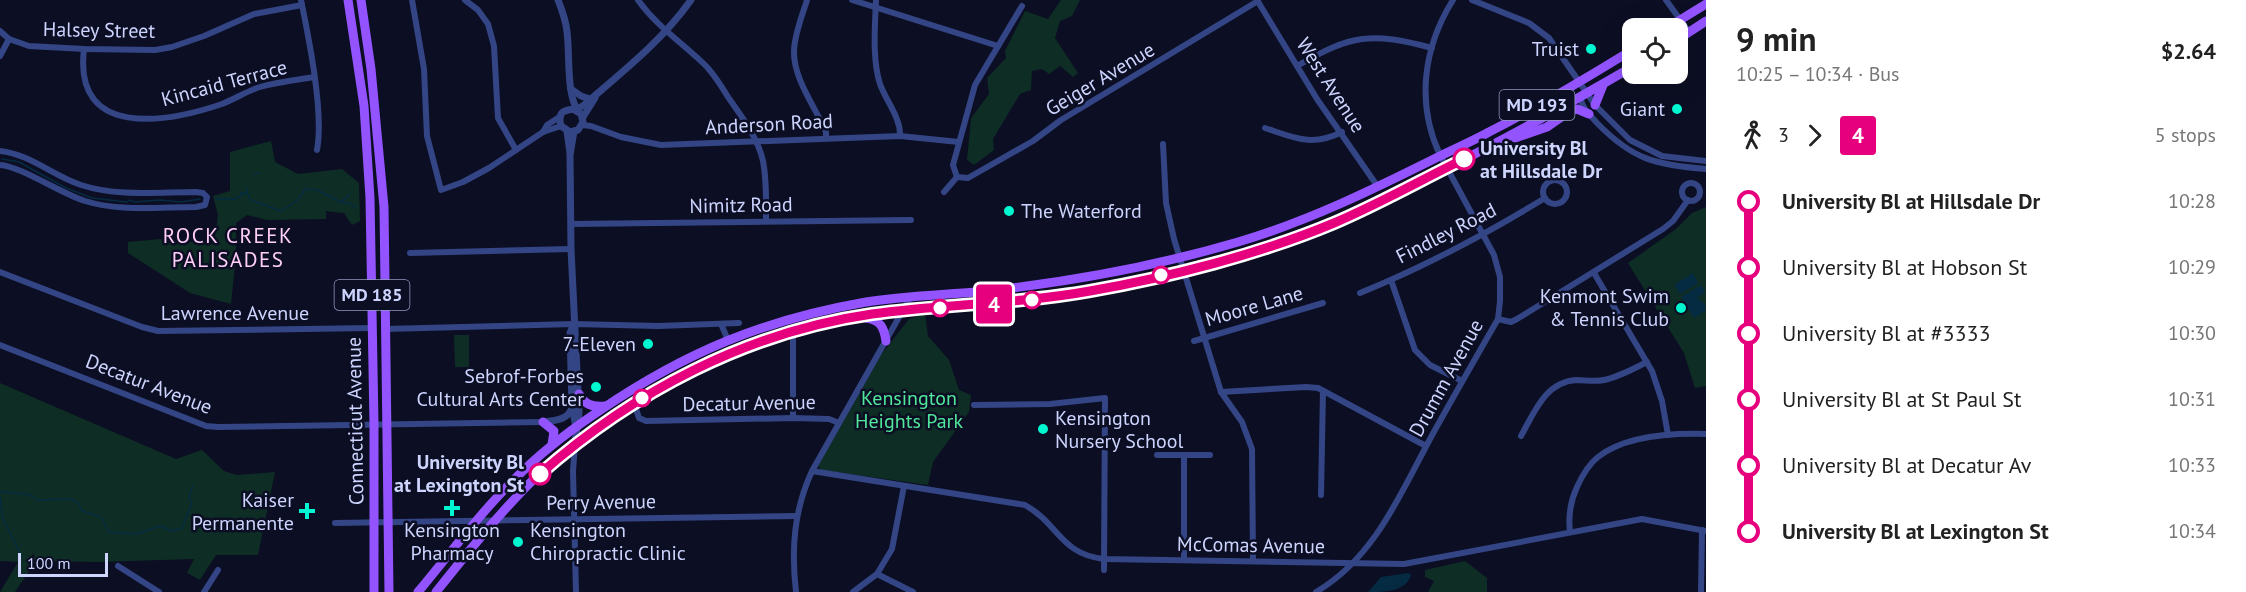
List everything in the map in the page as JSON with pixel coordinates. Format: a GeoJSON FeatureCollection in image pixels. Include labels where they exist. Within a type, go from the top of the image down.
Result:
{"type":"FeatureCollection","features":[{"type":"Feature","properties":{"kind":"main road","name":"Connecticut Avenue"},"geometry":{"type":"LineString","coordinates":[[348,0],[364,106],[370,198],[374,592]]}},
{"type":"Feature","properties":{"kind":"main road","name":"Connecticut Avenue"},"geometry":{"type":"LineString","coordinates":[[361,0],[371,69],[383,197],[389,592]]}},
{"type":"Feature","properties":{"kind":"main road"},"geometry":{"type":"LineString","coordinates":[[1685,18],[1706,4]]}},
{"type":"Feature","properties":{"kind":"main road"},"geometry":{"type":"LineString","coordinates":[[1689,32],[1706,21]]}},
{"type":"Feature","properties":{"kind":"main road","name":"MD 193"},"geometry":{"type":"LineString","coordinates":[[418,592],[525,468],[576,427],[644,381],[686,358],[790,318],[867,302],[911,296],[976,292],[1073,280],[1237,242],[1294,223],[1378,188],[1494,129],[1622,56]]}},
{"type":"Feature","properties":{"kind":"main road","name":"MD 193"},"geometry":{"type":"LineString","coordinates":[[436,592],[537,476],[575,444],[634,403],[681,376],[720,358],[793,332],[858,317],[1029,300],[1090,291],[1246,253],[1309,233],[1360,211],[1507,138],[1622,73]]}},
{"type":"Feature","properties":{"kind":"main road"},"geometry":{"type":"LineString","coordinates":[[1595,105],[1604,83]]}},
{"type":"Feature","properties":{"kind":"main road"},"geometry":{"type":"LineString","coordinates":[[1507,138],[1531,134],[1547,127],[1570,111],[1577,109],[1589,114]]}},
{"type":"Feature","properties":{"kind":"main road"},"geometry":{"type":"LineString","coordinates":[[370,198],[383,197]]}},
{"type":"Feature","properties":{"kind":"main road"},"geometry":{"type":"LineString","coordinates":[[858,317],[875,319],[879,322],[884,329],[886,341]]}},
{"type":"Feature","properties":{"kind":"main road"},"geometry":{"type":"LineString","coordinates":[[579,394],[587,404],[607,406]]}},
{"type":"Feature","properties":{"kind":"main road"},"geometry":{"type":"LineString","coordinates":[[543,422],[554,431],[552,445]]}},
{"type":"Feature","properties":{"kind":"street"},"geometry":{"type":"LineString","coordinates":[[412,0],[424,69],[427,136],[441,189],[463,182],[543,132],[548,125],[574,114],[665,32],[691,0]]}},
{"type":"Feature","properties":{"kind":"street"},"geometry":{"type":"LineString","coordinates":[[465,0],[478,10],[488,24],[494,46],[498,118],[516,150]]}},
{"type":"Feature","properties":{"kind":"street"},"geometry":{"type":"LineString","coordinates":[[558,0],[567,29],[574,114],[567,129],[570,155],[574,324],[579,394],[575,444],[576,592]]}},
{"type":"Feature","properties":{"kind":"street"},"geometry":{"type":"LineString","coordinates":[[638,0],[665,32],[708,68],[757,142],[765,173],[766,221]]}},
{"type":"Feature","properties":{"kind":"street"},"geometry":{"type":"LineString","coordinates":[[807,0],[796,33],[794,58],[801,80],[821,121],[825,138]]}},
{"type":"Feature","properties":{"kind":"street"},"geometry":{"type":"LineString","coordinates":[[852,0],[876,4],[998,46]]}},
{"type":"Feature","properties":{"kind":"street","name":"Drumm Avenue"},"geometry":{"type":"LineString","coordinates":[[1316,592],[1334,581],[1353,563],[1384,525],[1461,381],[1498,319],[1500,277],[1494,255],[1432,139],[1426,110],[1426,81],[1432,48],[1438,28],[1453,0]]}},
{"type":"Feature","properties":{"kind":"street"},"geometry":{"type":"LineString","coordinates":[[1472,0],[1537,29],[1559,50],[1583,95],[1630,140],[1662,156],[1706,161]]}},
{"type":"Feature","properties":{"kind":"street"},"geometry":{"type":"LineString","coordinates":[[1666,0],[1678,18]]}},
{"type":"Feature","properties":{"kind":"street","name":"West Avenue"},"geometry":{"type":"LineString","coordinates":[[1257,1],[1317,99],[1342,132],[1378,188]]}},
{"type":"Feature","properties":{"kind":"street","name":"Geiger Avenue"},"geometry":{"type":"LineString","coordinates":[[957,177],[968,178],[1033,141],[1061,120],[1257,1]]}},
{"type":"Feature","properties":{"kind":"street"},"geometry":{"type":"LineString","coordinates":[[302,2],[314,77],[320,137],[317,150]]}},
{"type":"Feature","properties":{"kind":"street","name":"Halsey Street"},"geometry":{"type":"LineString","coordinates":[[0,31],[9,39],[29,46],[84,50],[154,50],[172,47],[204,36],[254,14],[302,2]]}},
{"type":"Feature","properties":{"kind":"street"},"geometry":{"type":"LineString","coordinates":[[876,4],[877,71],[881,86],[900,128],[900,136]]}},
{"type":"Feature","properties":{"kind":"street"},"geometry":{"type":"LineString","coordinates":[[944,192],[957,177],[953,165],[975,86],[1022,6]]}},
{"type":"Feature","properties":{"kind":"street"},"geometry":{"type":"LineString","coordinates":[[1297,66],[1328,48],[1372,37],[1402,40],[1432,48]]}},
{"type":"Feature","properties":{"kind":"street"},"geometry":{"type":"LineString","coordinates":[[0,56],[9,39]]}},
{"type":"Feature","properties":{"kind":"street","name":"Kincaid Terrace"},"geometry":{"type":"LineString","coordinates":[[84,50],[85,87],[90,96],[96,104],[109,113],[124,118],[167,118],[192,113],[224,103],[258,88],[314,77]]}},
{"type":"Feature","properties":{"kind":"street"},"geometry":{"type":"LineString","coordinates":[[571,90],[581,96],[593,97]]}},
{"type":"Feature","properties":{"kind":"street"},"geometry":{"type":"LineString","coordinates":[[1583,95],[1581,103],[1589,114],[1622,146],[1639,156],[1663,164],[1706,169]]}},
{"type":"Feature","properties":{"kind":"street"},"geometry":{"type":"LineString","coordinates":[[567,129],[574,114]]}},
{"type":"Feature","properties":{"kind":"street","name":"Anderson Road"},"geometry":{"type":"LineString","coordinates":[[574,114],[591,126],[621,137],[661,145],[900,136],[959,142]]}},
{"type":"Feature","properties":{"kind":"street"},"geometry":{"type":"LineString","coordinates":[[1265,128],[1305,141],[1327,140],[1342,132]]}},
{"type":"Feature","properties":{"kind":"street"},"geometry":{"type":"LineString","coordinates":[[543,132],[567,129]]}},
{"type":"Feature","properties":{"kind":"street"},"geometry":{"type":"LineString","coordinates":[[1163,144],[1166,203],[1180,257],[1221,392],[1242,422],[1252,449],[1253,561]]}},
{"type":"Feature","properties":{"kind":"street"},"geometry":{"type":"LineString","coordinates":[[0,151],[30,160],[78,184],[101,191],[196,192],[203,193],[207,197],[205,205],[196,207],[116,208],[85,201],[12,168],[0,165]]}},
{"type":"Feature","properties":{"kind":"street","name":"Findley Road"},"geometry":{"type":"LineString","coordinates":[[1359,293],[1483,235],[1545,198]]}},
{"type":"Feature","properties":{"kind":"street"},"geometry":{"type":"LineString","coordinates":[[1498,319],[1511,322],[1594,273],[1663,229],[1681,213],[1688,200]]}},
{"type":"Feature","properties":{"kind":"street","name":"Nimitz Road"},"geometry":{"type":"LineString","coordinates":[[571,224],[911,220]]}},
{"type":"Feature","properties":{"kind":"street"},"geometry":{"type":"LineString","coordinates":[[410,253],[571,249]]}},
{"type":"Feature","properties":{"kind":"street","name":"Lawrence Avenue"},"geometry":{"type":"LineString","coordinates":[[0,272],[142,327],[158,331],[372,328]]}},
{"type":"Feature","properties":{"kind":"street"},"geometry":{"type":"LineString","coordinates":[[1594,273],[1647,362],[1662,401],[1668,435]]}},
{"type":"Feature","properties":{"kind":"street"},"geometry":{"type":"LineString","coordinates":[[1391,280],[1415,350],[1430,365],[1461,381]]}},
{"type":"Feature","properties":{"kind":"street"},"geometry":{"type":"LineString","coordinates":[[796,592],[796,516],[801,496],[812,471],[911,296]]}},
{"type":"Feature","properties":{"kind":"street","name":"Moore Lane"},"geometry":{"type":"LineString","coordinates":[[1194,341],[1323,303]]}},
{"type":"Feature","properties":{"kind":"street"},"geometry":{"type":"LineString","coordinates":[[385,329],[739,323]]}},
{"type":"Feature","properties":{"kind":"street"},"geometry":{"type":"LineString","coordinates":[[574,324],[570,333],[572,407],[576,427]]}},
{"type":"Feature","properties":{"kind":"street"},"geometry":{"type":"LineString","coordinates":[[721,324],[728,340]]}},
{"type":"Feature","properties":{"kind":"street"},"geometry":{"type":"LineString","coordinates":[[793,332],[793,418]]}},
{"type":"Feature","properties":{"kind":"street","name":"Decatur Avenue"},"geometry":{"type":"LineString","coordinates":[[0,345],[206,426],[218,428],[543,422]]}},
{"type":"Feature","properties":{"kind":"street"},"geometry":{"type":"LineString","coordinates":[[1521,436],[1541,400],[1560,384],[1575,380],[1602,381],[1614,378],[1647,362]]}},
{"type":"Feature","properties":{"kind":"street"},"geometry":{"type":"LineString","coordinates":[[1221,392],[1306,387],[1323,391],[1426,446]]}},
{"type":"Feature","properties":{"kind":"street"},"geometry":{"type":"LineString","coordinates":[[1322,495],[1323,391]]}},
{"type":"Feature","properties":{"kind":"street"},"geometry":{"type":"LineString","coordinates":[[974,405],[1050,404],[1105,398],[1104,570]]}},
{"type":"Feature","properties":{"kind":"street","name":"Decatur Avenue"},"geometry":{"type":"LineString","coordinates":[[634,403],[639,418],[646,421],[793,418],[829,419],[840,423]]}},
{"type":"Feature","properties":{"kind":"street"},"geometry":{"type":"LineString","coordinates":[[543,422],[564,418],[570,414],[572,407]]}},
{"type":"Feature","properties":{"kind":"street"},"geometry":{"type":"LineString","coordinates":[[1570,532],[1568,516],[1572,498],[1582,477],[1596,458],[1611,448],[1632,441],[1668,435],[1706,434]]}},
{"type":"Feature","properties":{"kind":"street"},"geometry":{"type":"LineString","coordinates":[[1157,455],[1210,454]]}},
{"type":"Feature","properties":{"kind":"street"},"geometry":{"type":"LineString","coordinates":[[1184,455],[1184,560]]}},
{"type":"Feature","properties":{"kind":"street","name":"McComas Avenue"},"geometry":{"type":"LineString","coordinates":[[812,471],[1025,505],[1047,520],[1068,546],[1085,555],[1104,559],[1404,564],[1642,519],[1704,530]]}},
{"type":"Feature","properties":{"kind":"street"},"geometry":{"type":"LineString","coordinates":[[853,592],[877,574],[892,549],[904,486]]}},
{"type":"Feature","properties":{"kind":"street","name":"Perry Avenue"},"geometry":{"type":"LineString","coordinates":[[335,523],[796,516]]}},
{"type":"Feature","properties":{"kind":"street"},"geometry":{"type":"LineString","coordinates":[[1701,592],[1704,530]]}},
{"type":"Feature","properties":{"kind":"street"},"geometry":{"type":"LineString","coordinates":[[118,566],[159,592]]}},
{"type":"Feature","properties":{"kind":"street"},"geometry":{"type":"LineString","coordinates":[[204,592],[218,570]]}},
{"type":"Feature","properties":{"kind":"street"},"geometry":{"type":"LineString","coordinates":[[877,574],[913,592]]}},
{"type":"Feature","properties":{"kind":"green space"},"geometry":{"type":"Polygon","coordinates":[[[1061,0],[1080,0],[1072,16],[1060,21],[1055,38],[1078,73],[1073,77],[1060,66],[1049,74],[1042,69],[1032,71],[1031,90],[1020,94],[993,139],[994,150],[974,165],[967,160],[971,118],[989,94],[987,78],[1006,58],[1005,51],[1025,11],[1048,19],[1061,0]]]}},
{"type":"Feature","properties":{"kind":"green space"},"geometry":{"type":"Polygon","coordinates":[[[271,141],[275,162],[298,174],[342,169],[359,183],[360,221],[352,225],[344,213],[326,211],[326,219],[267,220],[247,215],[236,223],[236,256],[231,304],[190,293],[128,253],[128,242],[161,239],[214,244],[218,215],[213,196],[230,191],[230,152],[271,141]]]}},
{"type":"Feature","properties":{"kind":"green space","name":"Kenmont Swim & Tennis Club"},"geometry":{"type":"Polygon","coordinates":[[[1706,207],[1706,386],[1695,388],[1684,353],[1628,263],[1676,229],[1692,213],[1706,207]]]}},
{"type":"Feature","properties":{"kind":"green space","name":"Kensington Heights Park"},"geometry":{"type":"Polygon","coordinates":[[[925,314],[928,336],[949,360],[959,390],[971,395],[969,412],[933,462],[928,485],[821,470],[818,466],[881,355],[909,319],[925,314]]]}},
{"type":"Feature","properties":{"kind":"green space"},"geometry":{"type":"Polygon","coordinates":[[[454,335],[469,335],[469,367],[455,367],[454,335]]]}},
{"type":"Feature","properties":{"kind":"green space"},"geometry":{"type":"Polygon","coordinates":[[[0,383],[176,459],[202,450],[224,471],[237,475],[275,472],[258,555],[216,555],[200,580],[187,573],[194,559],[36,561],[15,592],[0,592],[18,562],[0,561],[0,383]]]}},
{"type":"Feature","properties":{"kind":"green space"},"geometry":{"type":"Polygon","coordinates":[[[1465,561],[1487,578],[1487,592],[1428,592],[1434,581],[1425,577],[1425,570],[1465,561]]]}},
{"type":"Feature","properties":{"kind":"water"},"geometry":{"type":"Polygon","coordinates":[[[1693,273],[1698,283],[1680,294],[1674,285],[1693,273]]]}},
{"type":"Feature","properties":{"kind":"water"},"geometry":{"type":"Polygon","coordinates":[[[1701,285],[1705,292],[1697,298],[1705,304],[1705,311],[1694,318],[1681,297],[1701,285]]]}},
{"type":"Feature","properties":{"kind":"water"},"geometry":{"type":"Polygon","coordinates":[[[1408,573],[1411,575],[1408,581],[1399,588],[1368,592],[1381,577],[1408,573]]]}},
{"type":"Feature","properties":{"kind":"waterway"},"geometry":{"type":"LineString","coordinates":[[2,159],[19,162],[66,188],[92,198],[127,202],[130,200],[134,202],[160,200],[180,202],[200,199]]}},
{"type":"Feature","properties":{"kind":"waterway"},"geometry":{"type":"LineString","coordinates":[[253,174],[259,173]]}},
{"type":"Feature","properties":{"kind":"waterway"},"geometry":{"type":"LineString","coordinates":[[216,199],[240,197],[241,193],[247,193],[247,188]]}},
{"type":"Feature","properties":{"kind":"waterway"},"geometry":{"type":"LineString","coordinates":[[247,193],[251,200],[281,211],[299,199],[305,189],[317,190],[341,202],[350,194]]}},
{"type":"Feature","properties":{"kind":"waterway"},"geometry":{"type":"LineString","coordinates":[[341,202],[351,204],[356,208]]}},
{"type":"Feature","properties":{"kind":"waterway"},"geometry":{"type":"LineString","coordinates":[[0,492],[28,494],[37,500],[72,499],[78,503],[82,511],[101,517],[109,532],[136,534],[161,526],[171,531],[182,528],[192,503],[189,497],[193,485]]}},
{"type":"Feature","properties":{"kind":"waterway"},"geometry":{"type":"LineString","coordinates":[[0,497],[3,519],[22,557]]}},
{"type":"Feature","properties":{"kind":"bus line","name":"4"},"geometry":{"type":"LineString","coordinates":[[540,474],[575,444],[654,391],[681,376],[755,344],[793,332],[871,314],[1029,300],[1090,291],[1206,264],[1291,239],[1334,223],[1464,159]]}},
{"type":"Feature","properties":{"kind":"place","name":"Truist"},"geometry":{"type":"Point","coordinates":[1591,49]}},
{"type":"Feature","properties":{"kind":"place","name":"Giant"},"geometry":{"type":"Point","coordinates":[1677,109]}},
{"type":"Feature","properties":{"kind":"place","name":"University Bl at Hillsdale Dr"},"geometry":{"type":"Point","coordinates":[1464,159]}},
{"type":"Feature","properties":{"kind":"place","name":"The Waterford"},"geometry":{"type":"Point","coordinates":[1009,211]}},
{"type":"Feature","properties":{"kind":"place","name":"Kenmont Swim & Tennis Club"},"geometry":{"type":"Point","coordinates":[1681,308]}},
{"type":"Feature","properties":{"kind":"place","name":"7-Eleven"},"geometry":{"type":"Point","coordinates":[648,344]}},
{"type":"Feature","properties":{"kind":"place","name":"Sebrof-Forbes Cultural Arts Center"},"geometry":{"type":"Point","coordinates":[596,387]}},
{"type":"Feature","properties":{"kind":"place","name":"Kensington Nursery School"},"geometry":{"type":"Point","coordinates":[1043,429]}},
{"type":"Feature","properties":{"kind":"place","name":"University Bl at Lexington St"},"geometry":{"type":"Point","coordinates":[540,474]}},
{"type":"Feature","properties":{"kind":"place","name":"Kensington Pharmacy"},"geometry":{"type":"Point","coordinates":[452,508]}},
{"type":"Feature","properties":{"kind":"place","name":"Kaiser Permanente"},"geometry":{"type":"Point","coordinates":[307,511]}},
{"type":"Feature","properties":{"kind":"place","name":"Kensington Chiropractic Clinic"},"geometry":{"type":"Point","coordinates":[518,542]}},
{"type":"Feature","properties":{"kind":"district","name":"ROCK CREEK PALISADES"},"geometry":{"type":"Point","coordinates":[228,248]}}]}
